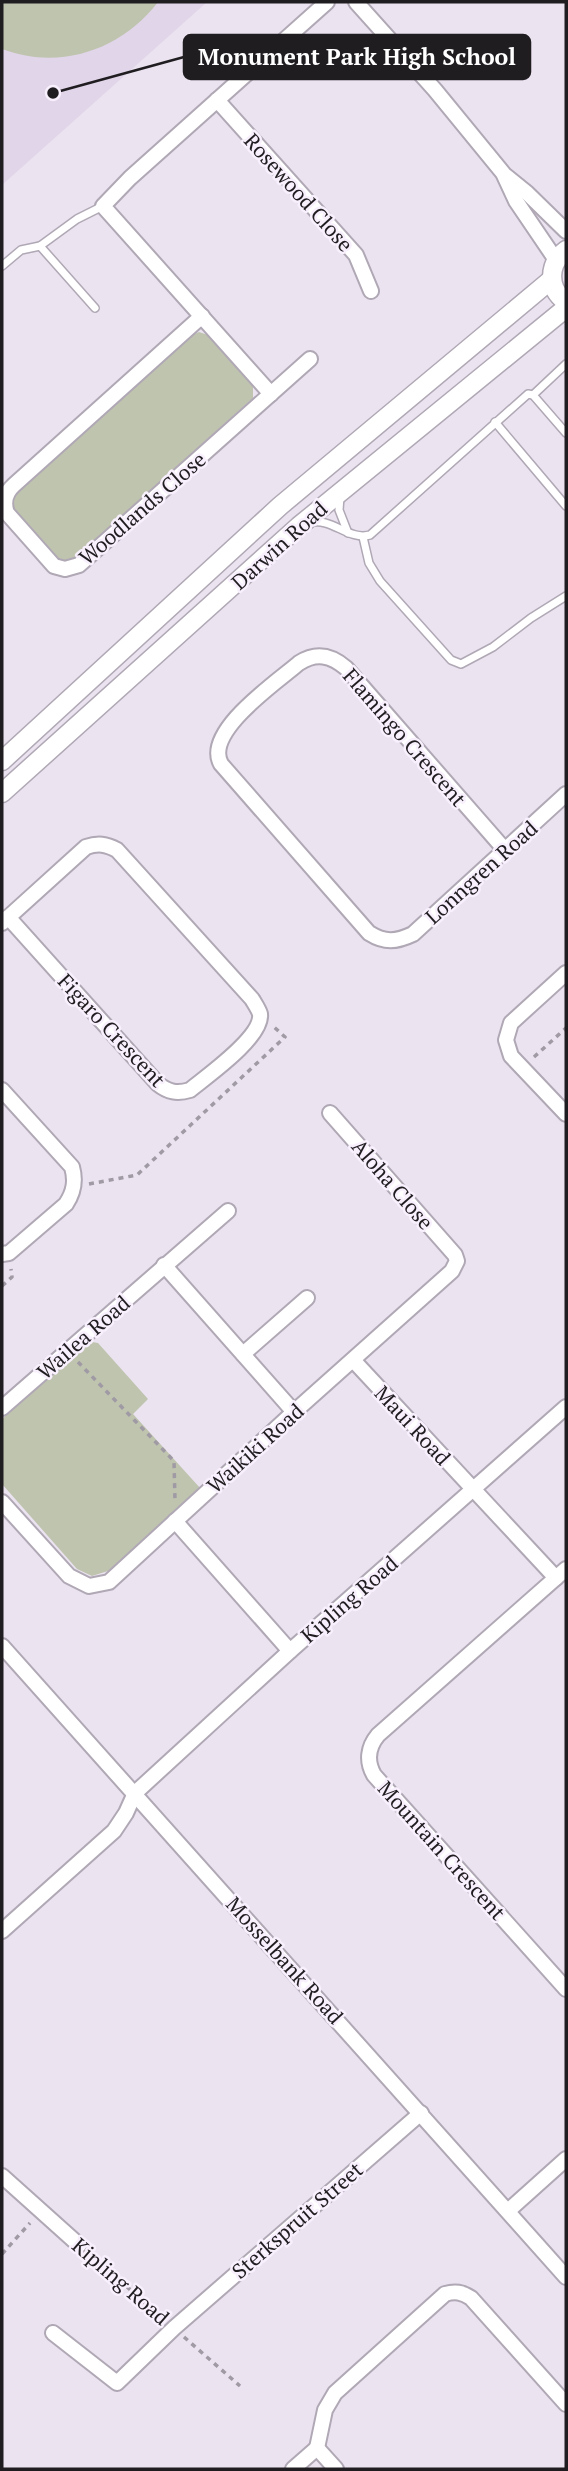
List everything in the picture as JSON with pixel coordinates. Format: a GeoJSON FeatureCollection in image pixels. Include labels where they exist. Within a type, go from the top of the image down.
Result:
{"type":"FeatureCollection","features":[{"type":"Feature","properties":{"kind":"street"},"geometry":{"type":"LineString","coordinates":[[271,394],[103,206],[130,178],[327,2]]}},
{"type":"Feature","properties":{"kind":"street"},"geometry":{"type":"LineString","coordinates":[[356,2],[435,90],[503,173],[566,231]]}},
{"type":"Feature","properties":{"kind":"street","name":"Rosewood Close"},"geometry":{"type":"LineString","coordinates":[[217,100],[356,255],[371,290]]}},
{"type":"Feature","properties":{"kind":"street"},"geometry":{"type":"LineString","coordinates":[[503,173],[516,201],[561,255],[552,279],[554,289],[566,302]]}},
{"type":"Feature","properties":{"kind":"street","name":"Darwin Road"},"geometry":{"type":"LineString","coordinates":[[2,761],[280,506],[552,279]]}},
{"type":"Feature","properties":{"kind":"street","name":"Darwin Road"},"geometry":{"type":"LineString","coordinates":[[2,793],[342,489],[566,308]]}},
{"type":"Feature","properties":{"kind":"street","name":"Woodlands Close"},"geometry":{"type":"LineString","coordinates":[[202,316],[9,489],[5,500],[7,513],[50,563],[65,569],[79,565],[310,359]]}},
{"type":"Feature","properties":{"kind":"street","name":"Flamingo Crescent"},"geometry":{"type":"LineString","coordinates":[[390,941],[379,940],[369,933],[218,758],[219,743],[229,724],[299,663],[308,658],[328,656],[346,668],[505,850]]}},
{"type":"Feature","properties":{"kind":"street","name":"Lonngren Road"},"geometry":{"type":"LineString","coordinates":[[390,941],[401,940],[413,934],[566,794]]}},
{"type":"Feature","properties":{"kind":"street"},"geometry":{"type":"LineString","coordinates":[[5,920],[86,847],[99,844],[117,850],[252,999],[260,1014]]}},
{"type":"Feature","properties":{"kind":"street","name":"Figaro Crescent"},"geometry":{"type":"LineString","coordinates":[[5,920],[166,1090],[182,1093],[190,1090],[251,1037],[259,1024],[260,1014]]}},
{"type":"Feature","properties":{"kind":"street"},"geometry":{"type":"LineString","coordinates":[[566,973],[511,1023],[507,1030],[507,1048],[511,1056],[566,1114]]}},
{"type":"Feature","properties":{"kind":"street"},"geometry":{"type":"LineString","coordinates":[[2,1090],[72,1167],[75,1178],[74,1188],[66,1204],[6,1254]]}},
{"type":"Feature","properties":{"kind":"street","name":"Aloha Close"},"geometry":{"type":"LineString","coordinates":[[330,1114],[455,1255]]}},
{"type":"Feature","properties":{"kind":"street","name":"Wailea Road"},"geometry":{"type":"LineString","coordinates":[[2,1408],[228,1211]]}},
{"type":"Feature","properties":{"kind":"street","name":"Waikiki Road"},"geometry":{"type":"LineString","coordinates":[[176,1521],[452,1271],[457,1261],[455,1255]]}},
{"type":"Feature","properties":{"kind":"street"},"geometry":{"type":"LineString","coordinates":[[164,1265],[294,1412]]}},
{"type":"Feature","properties":{"kind":"street"},"geometry":{"type":"LineString","coordinates":[[243,1354],[307,1298]]}},
{"type":"Feature","properties":{"kind":"street","name":"Maui Road"},"geometry":{"type":"LineString","coordinates":[[353,1360],[474,1489],[561,1573]]}},
{"type":"Feature","properties":{"kind":"street","name":"Kipling Road"},"geometry":{"type":"LineString","coordinates":[[2,1931],[114,1831],[135,1793],[290,1650],[566,1407]]}},
{"type":"Feature","properties":{"kind":"street"},"geometry":{"type":"LineString","coordinates":[[2,1502],[69,1576],[89,1586],[110,1582],[176,1521],[290,1650]]}},
{"type":"Feature","properties":{"kind":"street","name":"Mountain Crescent"},"geometry":{"type":"LineString","coordinates":[[561,1573],[378,1735],[369,1755],[374,1775],[566,1989]]}},
{"type":"Feature","properties":{"kind":"street","name":"Mosselbank Road"},"geometry":{"type":"LineString","coordinates":[[2,1646],[509,2210],[566,2277]]}},
{"type":"Feature","properties":{"kind":"street","name":"Sterkspruit Street"},"geometry":{"type":"LineString","coordinates":[[53,2333],[117,2383],[174,2328],[421,2112]]}},
{"type":"Feature","properties":{"kind":"street"},"geometry":{"type":"LineString","coordinates":[[509,2210],[566,2159]]}},
{"type":"Feature","properties":{"kind":"street","name":"Kipling Road"},"geometry":{"type":"LineString","coordinates":[[2,2176],[79,2245]]}},
{"type":"Feature","properties":{"kind":"street"},"geometry":{"type":"LineString","coordinates":[[293,2469],[317,2448],[325,2410],[335,2393],[445,2294],[451,2292],[465,2294],[471,2298],[566,2404]]}},
{"type":"Feature","properties":{"kind":"street"},"geometry":{"type":"LineString","coordinates":[[317,2448],[335,2469]]}},
{"type":"Feature","properties":{"kind":"lane"},"geometry":{"type":"LineString","coordinates":[[2,265],[22,250],[40,246],[77,219],[103,206]]}},
{"type":"Feature","properties":{"kind":"lane"},"geometry":{"type":"LineString","coordinates":[[40,246],[95,308]]}},
{"type":"Feature","properties":{"kind":"lane"},"geometry":{"type":"LineString","coordinates":[[299,526],[314,521],[324,522],[363,537],[370,535],[495,422],[526,395],[533,395],[566,364]]}},
{"type":"Feature","properties":{"kind":"lane"},"geometry":{"type":"LineString","coordinates":[[533,395],[565,429]]}},
{"type":"Feature","properties":{"kind":"lane"},"geometry":{"type":"LineString","coordinates":[[495,422],[566,506]]}},
{"type":"Feature","properties":{"kind":"lane"},"geometry":{"type":"LineString","coordinates":[[342,489],[339,510],[349,533]]}},
{"type":"Feature","properties":{"kind":"lane"},"geometry":{"type":"LineString","coordinates":[[363,537],[369,564],[380,581],[451,660],[461,664],[493,647],[566,596]]}},
{"type":"Feature","properties":{"kind":"path"},"geometry":{"type":"LineString","coordinates":[[74,1188],[137,1175],[285,1037],[260,1014]]}},
{"type":"Feature","properties":{"kind":"path"},"geometry":{"type":"LineString","coordinates":[[522,1068],[566,1028]]}},
{"type":"Feature","properties":{"kind":"path"},"geometry":{"type":"LineString","coordinates":[[2,1286],[12,1277],[6,1254]]}},
{"type":"Feature","properties":{"kind":"path"},"geometry":{"type":"LineString","coordinates":[[67,1350],[174,1461],[176,1521]]}},
{"type":"Feature","properties":{"kind":"path"},"geometry":{"type":"LineString","coordinates":[[2,2254],[41,2211]]}},
{"type":"Feature","properties":{"kind":"path","name":"Kipling Road"},"geometry":{"type":"LineString","coordinates":[[79,2245],[240,2386]]}},
{"type":"Feature","properties":{"kind":"shaded area"},"geometry":{"type":"Polygon","coordinates":[[[2,2],[207,2],[2,185],[2,2]]]}},
{"type":"Feature","properties":{"kind":"green space"},"geometry":{"type":"Polygon","coordinates":[[[2,2],[158,2],[143,19],[108,44],[88,52],[46,58],[2,49],[2,2]]]}},
{"type":"Feature","properties":{"kind":"green space"},"geometry":{"type":"Polygon","coordinates":[[[199,332],[208,335],[253,385],[253,398],[73,560],[58,560],[14,511],[12,499],[16,492],[190,336],[199,332]]]}},
{"type":"Feature","properties":{"kind":"green space"},"geometry":{"type":"Polygon","coordinates":[[[92,1342],[98,1343],[148,1399],[133,1414],[201,1489],[108,1571],[92,1576],[77,1569],[2,1484],[2,1419],[92,1342]]]}},
{"type":"Feature","properties":{"kind":"place","name":"Monument Park High School"},"geometry":{"type":"Point","coordinates":[53,93]}}]}
